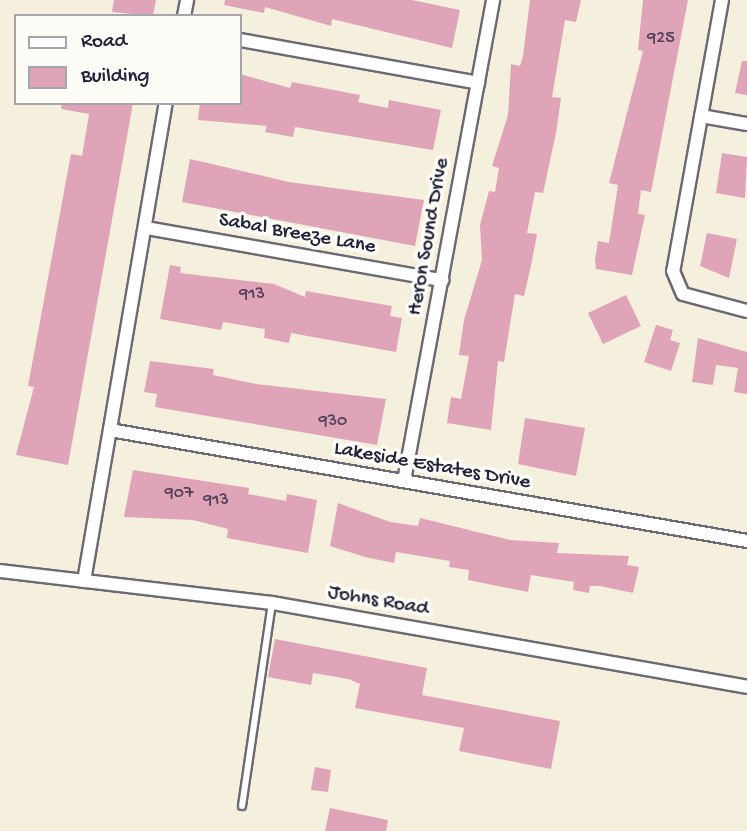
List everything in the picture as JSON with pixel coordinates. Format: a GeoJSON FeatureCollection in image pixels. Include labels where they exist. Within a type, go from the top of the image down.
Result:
{"type":"FeatureCollection","features":[{"type":"Feature","properties":{"kind":"street","name":"Heron Sound Drive"},"geometry":{"type":"LineString","coordinates":[[404,481],[493,0]]}},
{"type":"Feature","properties":{"kind":"street"},"geometry":{"type":"LineString","coordinates":[[722,0],[673,271],[683,294],[747,311]]}},
{"type":"Feature","properties":{"kind":"street"},"geometry":{"type":"LineString","coordinates":[[242,40],[478,83]]}},
{"type":"Feature","properties":{"kind":"street"},"geometry":{"type":"LineString","coordinates":[[83,581],[166,105]]}},
{"type":"Feature","properties":{"kind":"street"},"geometry":{"type":"LineString","coordinates":[[701,116],[747,124]]}},
{"type":"Feature","properties":{"kind":"street","name":"Sabal Breeze Lane"},"geometry":{"type":"LineString","coordinates":[[146,228],[442,280]]}},
{"type":"Feature","properties":{"kind":"street","name":"Lakeside Estates Drive"},"geometry":{"type":"LineString","coordinates":[[110,430],[747,541]]}},
{"type":"Feature","properties":{"kind":"street","name":"Johns Road"},"geometry":{"type":"LineString","coordinates":[[0,571],[272,603],[747,687]]}},
{"type":"Feature","properties":{"kind":"lane"},"geometry":{"type":"LineString","coordinates":[[242,806],[272,603]]}},
{"type":"Feature","properties":{"kind":"building"},"geometry":{"type":"Polygon","coordinates":[[[114,0],[156,0],[153,14],[112,12],[114,0]]]}},
{"type":"Feature","properties":{"kind":"building"},"geometry":{"type":"Polygon","coordinates":[[[225,0],[412,0],[460,10],[452,48],[332,19],[331,26],[265,7],[264,13],[224,5],[225,0]]]}},
{"type":"Feature","properties":{"kind":"building"},"geometry":{"type":"Polygon","coordinates":[[[530,0],[581,0],[576,22],[565,20],[552,97],[561,98],[556,133],[543,193],[535,192],[527,233],[537,234],[524,296],[515,294],[504,362],[498,361],[491,430],[447,423],[451,397],[461,399],[469,356],[459,355],[464,320],[482,260],[480,225],[489,191],[495,192],[499,168],[492,166],[508,115],[511,64],[520,66],[523,56],[530,0]]]}},
{"type":"Feature","properties":{"kind":"building"},"geometry":{"type":"Polygon","coordinates":[[[643,0],[688,0],[651,192],[641,190],[638,214],[645,215],[632,275],[596,269],[595,260],[598,241],[609,243],[618,185],[609,183],[643,51],[638,50],[643,0]]]}},
{"type":"Feature","properties":{"kind":"building"},"geometry":{"type":"Polygon","coordinates":[[[742,61],[747,61],[747,95],[735,93],[742,61]]]}},
{"type":"Feature","properties":{"kind":"building"},"geometry":{"type":"Polygon","coordinates":[[[242,75],[290,88],[292,82],[360,95],[358,102],[388,108],[389,100],[441,110],[433,150],[295,127],[293,137],[265,132],[267,126],[198,120],[200,105],[242,105],[242,75]]]}},
{"type":"Feature","properties":{"kind":"building"},"geometry":{"type":"Polygon","coordinates":[[[62,105],[133,105],[68,465],[16,455],[34,387],[28,386],[71,154],[82,156],[89,114],[61,109],[62,105]]]}},
{"type":"Feature","properties":{"kind":"building"},"geometry":{"type":"Polygon","coordinates":[[[722,153],[747,157],[745,198],[716,193],[722,153]]]}},
{"type":"Feature","properties":{"kind":"building"},"geometry":{"type":"Polygon","coordinates":[[[190,159],[289,182],[424,200],[415,246],[182,202],[190,159]]]}},
{"type":"Feature","properties":{"kind":"building"},"geometry":{"type":"Polygon","coordinates":[[[707,233],[737,239],[729,278],[700,266],[707,233]]]}},
{"type":"Feature","properties":{"kind":"building"},"geometry":{"type":"Polygon","coordinates":[[[170,265],[181,267],[180,273],[274,284],[305,297],[306,291],[392,306],[390,316],[402,318],[396,352],[291,333],[289,343],[264,338],[265,329],[223,322],[221,330],[160,319],[170,265]]]}},
{"type":"Feature","properties":{"kind":"building"},"geometry":{"type":"Polygon","coordinates":[[[626,295],[641,326],[603,344],[588,313],[626,295]]]}},
{"type":"Feature","properties":{"kind":"building"},"geometry":{"type":"Polygon","coordinates":[[[656,325],[673,330],[670,340],[680,343],[671,371],[644,362],[656,325]]]}},
{"type":"Feature","properties":{"kind":"building"},"geometry":{"type":"Polygon","coordinates":[[[698,338],[747,352],[747,394],[734,392],[738,368],[716,365],[713,385],[692,382],[698,338]]]}},
{"type":"Feature","properties":{"kind":"building"},"geometry":{"type":"Polygon","coordinates":[[[150,361],[214,369],[213,375],[256,384],[386,399],[377,445],[155,407],[157,394],[144,392],[150,361]]]}},
{"type":"Feature","properties":{"kind":"building"},"geometry":{"type":"Polygon","coordinates":[[[525,418],[585,428],[576,476],[518,464],[525,418]]]}},
{"type":"Feature","properties":{"kind":"building"},"geometry":{"type":"Polygon","coordinates":[[[133,470],[249,488],[248,494],[286,501],[287,494],[317,500],[308,553],[227,538],[228,529],[193,520],[124,517],[133,470]]]}},
{"type":"Feature","properties":{"kind":"building"},"geometry":{"type":"Polygon","coordinates":[[[338,503],[390,522],[418,526],[420,518],[510,540],[559,543],[557,553],[629,556],[627,565],[639,567],[633,593],[590,586],[589,593],[573,590],[574,582],[531,575],[528,592],[468,580],[469,570],[449,567],[450,561],[396,552],[394,563],[365,557],[330,546],[338,503]]]}},
{"type":"Feature","properties":{"kind":"building"},"geometry":{"type":"Polygon","coordinates":[[[275,639],[427,668],[422,695],[560,721],[551,769],[459,751],[464,728],[355,708],[360,684],[348,679],[313,673],[311,685],[268,677],[275,639]]]}},
{"type":"Feature","properties":{"kind":"building"},"geometry":{"type":"Polygon","coordinates":[[[315,767],[331,770],[328,792],[311,790],[315,767]]]}},
{"type":"Feature","properties":{"kind":"building"},"geometry":{"type":"Polygon","coordinates":[[[330,808],[388,820],[386,831],[325,831],[330,808]]]}}]}
